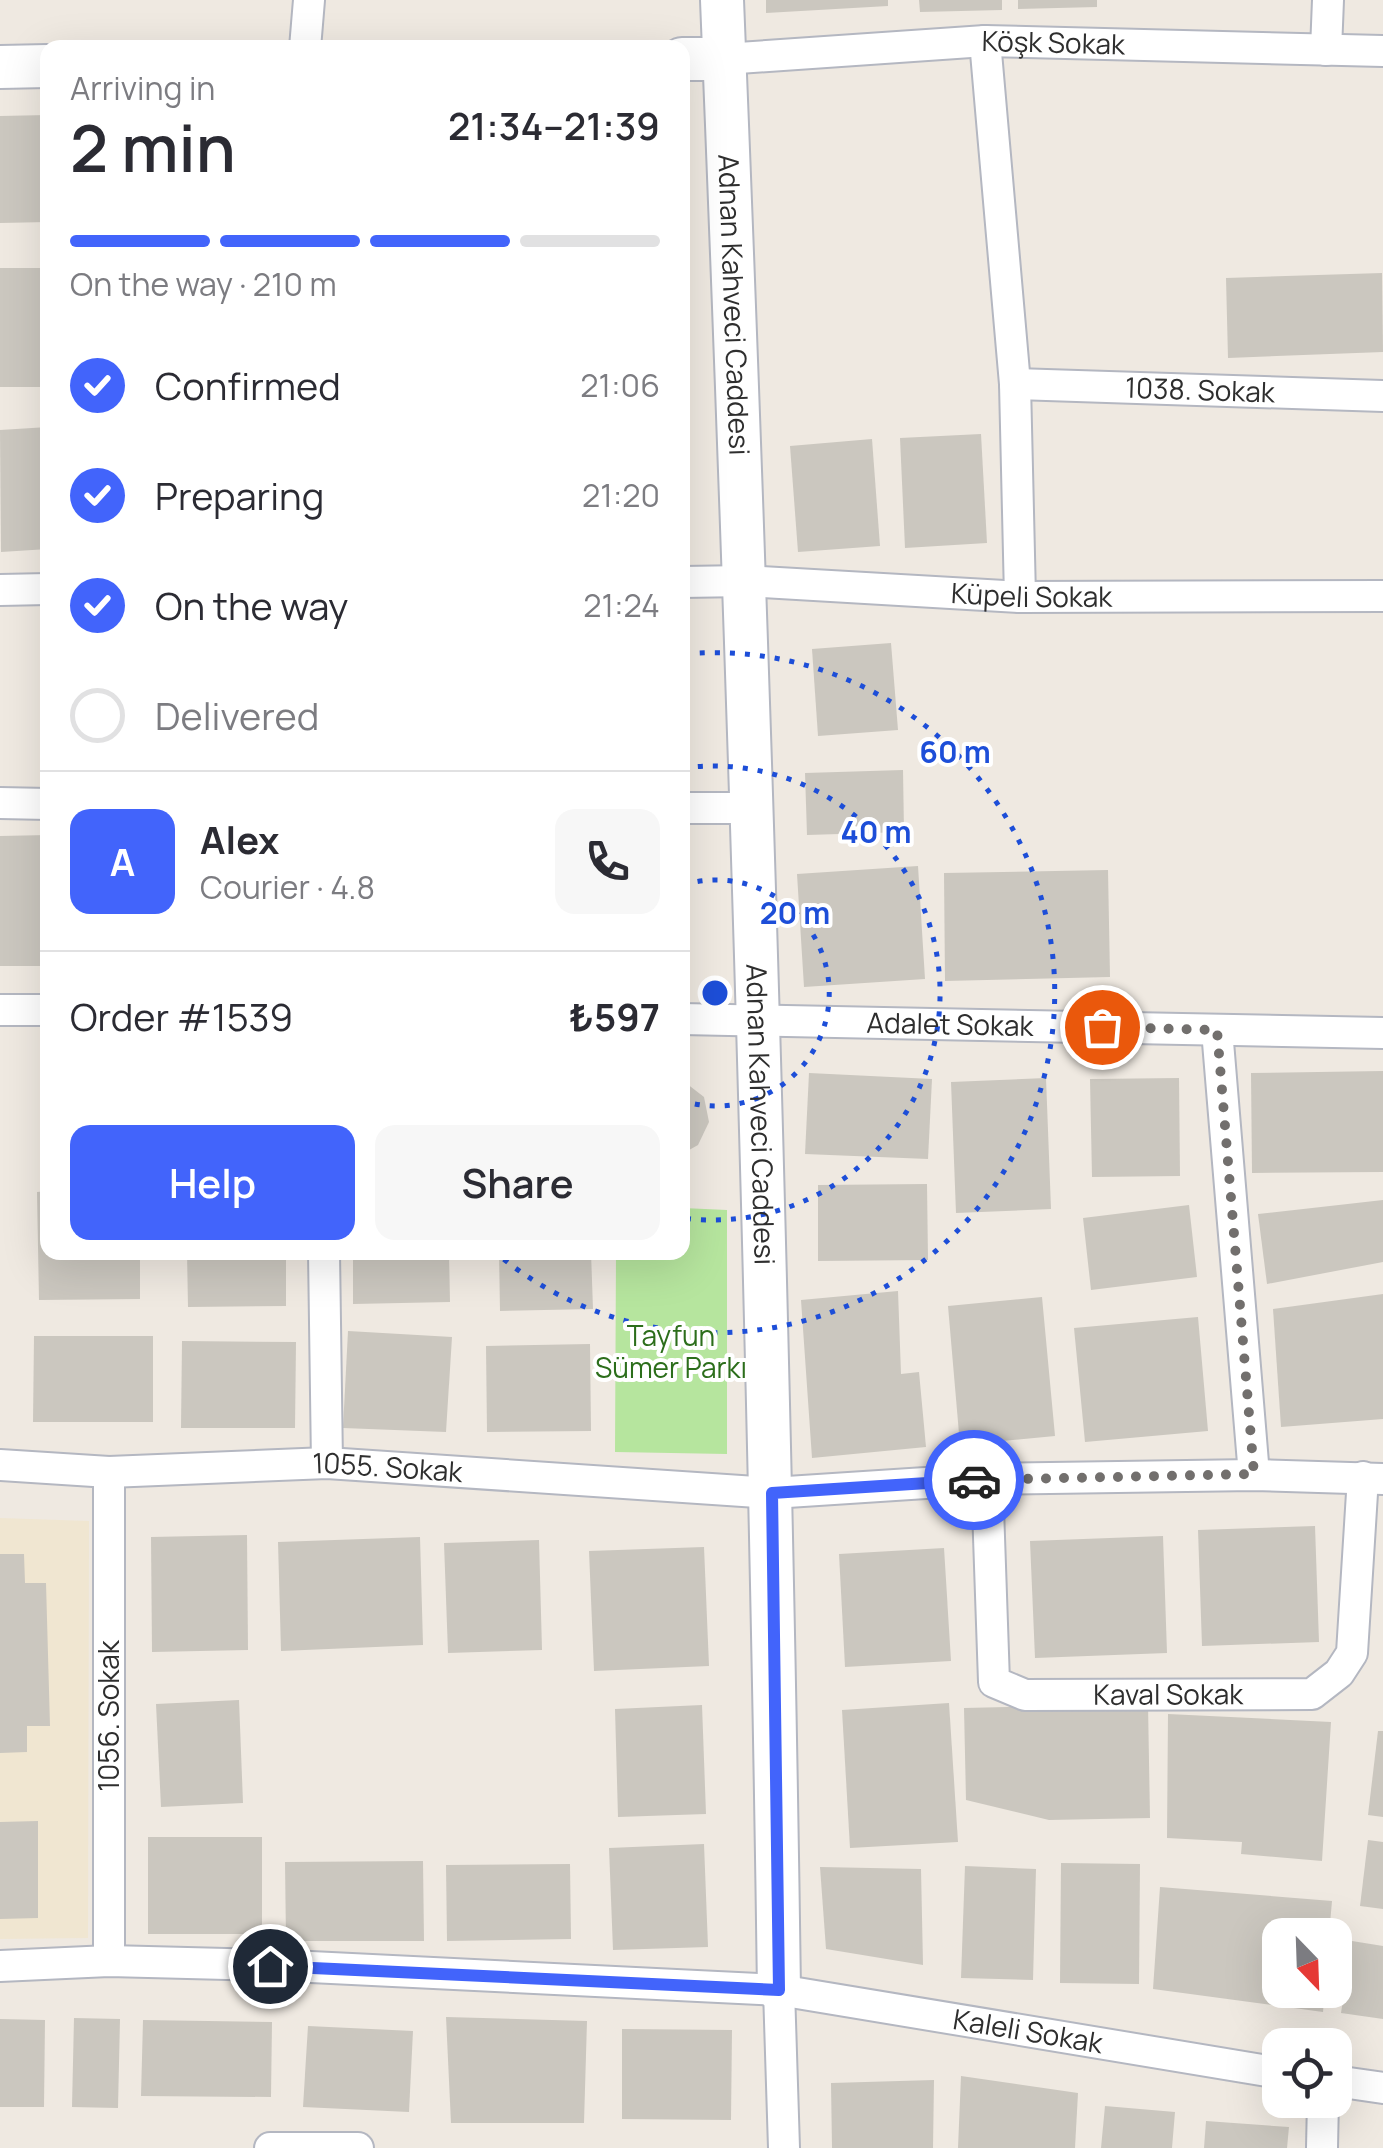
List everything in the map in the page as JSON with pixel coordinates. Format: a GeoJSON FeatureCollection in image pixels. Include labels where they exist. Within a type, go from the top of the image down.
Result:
{"type":"FeatureCollection","features":[{"type":"Feature","properties":{"kind":"street"},"geometry":{"type":"LineString","coordinates":[[306,40],[308,0]]}},
{"type":"Feature","properties":{"kind":"street","name":"Adnan Kahveci Caddesi"},"geometry":{"type":"LineString","coordinates":[[722,0],[703,59],[746,581],[772,1493],[779,1990]]}},
{"type":"Feature","properties":{"kind":"street"},"geometry":{"type":"LineString","coordinates":[[1326,50],[1328,0]]}},
{"type":"Feature","properties":{"kind":"street"},"geometry":{"type":"LineString","coordinates":[[985,41],[1015,384],[1020,596]]}},
{"type":"Feature","properties":{"kind":"street","name":"Köşk Sokak"},"geometry":{"type":"LineString","coordinates":[[703,59],[985,41],[1383,51]]}},
{"type":"Feature","properties":{"kind":"street"},"geometry":{"type":"LineString","coordinates":[[0,67],[40,66]]}},
{"type":"Feature","properties":{"kind":"street","name":"1038. Sokak"},"geometry":{"type":"LineString","coordinates":[[1015,384],[1383,396]]}},
{"type":"Feature","properties":{"kind":"street","name":"Küpeli Sokak"},"geometry":{"type":"LineString","coordinates":[[690,582],[746,581],[1020,596],[1383,596]]}},
{"type":"Feature","properties":{"kind":"street"},"geometry":{"type":"LineString","coordinates":[[0,590],[40,590]]}},
{"type":"Feature","properties":{"kind":"street"},"geometry":{"type":"LineString","coordinates":[[0,803],[40,804]]}},
{"type":"Feature","properties":{"kind":"street"},"geometry":{"type":"LineString","coordinates":[[690,808],[751,808]]}},
{"type":"Feature","properties":{"kind":"street"},"geometry":{"type":"LineString","coordinates":[[0,1010],[40,1010]]}},
{"type":"Feature","properties":{"kind":"street","name":"Adalet Sokak"},"geometry":{"type":"LineString","coordinates":[[690,1019],[1383,1033]]}},
{"type":"Feature","properties":{"kind":"street"},"geometry":{"type":"LineString","coordinates":[[1217,1030],[1254,1474]]}},
{"type":"Feature","properties":{"kind":"street"},"geometry":{"type":"LineString","coordinates":[[324,1260],[327,1463]]}},
{"type":"Feature","properties":{"kind":"street","name":"1055. Sokak"},"geometry":{"type":"LineString","coordinates":[[0,1465],[110,1472],[327,1463],[772,1493],[987,1479],[1254,1474],[1373,1478]]}},
{"type":"Feature","properties":{"kind":"street","name":"1056. Sokak"},"geometry":{"type":"LineString","coordinates":[[108,1961],[110,1472]]}},
{"type":"Feature","properties":{"kind":"street","name":"Kaval Sokak"},"geometry":{"type":"LineString","coordinates":[[987,1479],[994,1682],[1024,1695],[1312,1694],[1339,1673],[1352,1653],[1373,1478]]}},
{"type":"Feature","properties":{"kind":"street","name":"Kaleli Sokak"},"geometry":{"type":"LineString","coordinates":[[0,1966],[108,1961],[289,1966],[779,1990],[1262,2070]]}},
{"type":"Feature","properties":{"kind":"street"},"geometry":{"type":"LineString","coordinates":[[779,1990],[784,2148]]}},
{"type":"Feature","properties":{"kind":"street"},"geometry":{"type":"LineString","coordinates":[[1352,2083],[1383,2088]]}},
{"type":"Feature","properties":{"kind":"street"},"geometry":{"type":"LineString","coordinates":[[1322,2148],[1323,2118]]}},
{"type":"Feature","properties":{"kind":"street"},"geometry":{"type":"LineString","coordinates":[[270,2148],[358,2148]]}},
{"type":"Feature","properties":{"kind":"shaded area"},"geometry":{"type":"Polygon","coordinates":[[[0,1518],[89,1521],[88,1938],[0,1939],[0,1518]]]}},
{"type":"Feature","properties":{"kind":"green space","name":"Tayfun Sümer Parkı"},"geometry":{"type":"Polygon","coordinates":[[[690,1208],[727,1210],[727,1454],[615,1452],[616,1260],[690,1260],[690,1208]]]}},
{"type":"Feature","properties":{"kind":"building"},"geometry":{"type":"Polygon","coordinates":[[[766,0],[888,0],[888,6],[766,13],[766,0]]]}},
{"type":"Feature","properties":{"kind":"building"},"geometry":{"type":"Polygon","coordinates":[[[919,0],[1002,0],[1002,10],[920,12],[919,0]]]}},
{"type":"Feature","properties":{"kind":"building"},"geometry":{"type":"Polygon","coordinates":[[[1018,0],[1097,0],[1097,7],[1018,9],[1018,0]]]}},
{"type":"Feature","properties":{"kind":"building"},"geometry":{"type":"Polygon","coordinates":[[[40,115],[40,222],[0,223],[0,116],[40,115]]]}},
{"type":"Feature","properties":{"kind":"building"},"geometry":{"type":"Polygon","coordinates":[[[0,268],[40,268],[40,387],[0,387],[0,268]]]}},
{"type":"Feature","properties":{"kind":"building"},"geometry":{"type":"Polygon","coordinates":[[[1382,273],[1383,352],[1228,358],[1226,278],[1382,273]]]}},
{"type":"Feature","properties":{"kind":"building"},"geometry":{"type":"Polygon","coordinates":[[[40,428],[40,550],[1,552],[0,430],[40,428]]]}},
{"type":"Feature","properties":{"kind":"building"},"geometry":{"type":"Polygon","coordinates":[[[981,434],[987,543],[905,548],[900,438],[981,434]]]}},
{"type":"Feature","properties":{"kind":"building"},"geometry":{"type":"Polygon","coordinates":[[[872,439],[880,546],[798,552],[790,446],[872,439]]]}},
{"type":"Feature","properties":{"kind":"building"},"geometry":{"type":"Polygon","coordinates":[[[891,643],[898,730],[818,736],[812,649],[891,643]]]}},
{"type":"Feature","properties":{"kind":"building"},"geometry":{"type":"Polygon","coordinates":[[[903,770],[904,832],[807,835],[805,773],[903,770]]]}},
{"type":"Feature","properties":{"kind":"building"},"geometry":{"type":"Polygon","coordinates":[[[40,835],[40,966],[0,966],[0,836],[40,835]]]}},
{"type":"Feature","properties":{"kind":"building"},"geometry":{"type":"Polygon","coordinates":[[[918,866],[925,979],[804,987],[797,874],[918,866]]]}},
{"type":"Feature","properties":{"kind":"building"},"geometry":{"type":"Polygon","coordinates":[[[1108,870],[1110,977],[945,981],[944,873],[1108,870]]]}},
{"type":"Feature","properties":{"kind":"building"},"geometry":{"type":"Polygon","coordinates":[[[1383,1071],[1383,1172],[1252,1173],[1251,1073],[1383,1071]]]}},
{"type":"Feature","properties":{"kind":"building"},"geometry":{"type":"Polygon","coordinates":[[[809,1073],[932,1079],[928,1159],[805,1154],[809,1073]]]}},
{"type":"Feature","properties":{"kind":"building"},"geometry":{"type":"Polygon","coordinates":[[[1046,1078],[1051,1209],[956,1213],[951,1082],[1046,1078]]]}},
{"type":"Feature","properties":{"kind":"building"},"geometry":{"type":"Polygon","coordinates":[[[1179,1078],[1180,1176],[1092,1177],[1090,1079],[1179,1078]]]}},
{"type":"Feature","properties":{"kind":"building"},"geometry":{"type":"Polygon","coordinates":[[[690,1086],[704,1097],[709,1122],[698,1145],[690,1150],[690,1086]]]}},
{"type":"Feature","properties":{"kind":"building"},"geometry":{"type":"Polygon","coordinates":[[[927,1184],[928,1260],[818,1261],[818,1185],[927,1184]]]}},
{"type":"Feature","properties":{"kind":"building"},"geometry":{"type":"Polygon","coordinates":[[[40,1192],[40,1260],[140,1260],[140,1299],[39,1300],[40,1192]]]}},
{"type":"Feature","properties":{"kind":"building"},"geometry":{"type":"Polygon","coordinates":[[[1383,1200],[1383,1262],[1267,1284],[1258,1214],[1383,1200]]]}},
{"type":"Feature","properties":{"kind":"building"},"geometry":{"type":"Polygon","coordinates":[[[1189,1205],[1197,1277],[1091,1290],[1083,1218],[1189,1205]]]}},
{"type":"Feature","properties":{"kind":"building"},"geometry":{"type":"Polygon","coordinates":[[[187,1260],[286,1260],[286,1306],[188,1307],[187,1260]]]}},
{"type":"Feature","properties":{"kind":"building"},"geometry":{"type":"Polygon","coordinates":[[[353,1260],[449,1260],[450,1302],[353,1304],[353,1260]]]}},
{"type":"Feature","properties":{"kind":"building"},"geometry":{"type":"Polygon","coordinates":[[[499,1260],[591,1260],[593,1309],[500,1311],[499,1260]]]}},
{"type":"Feature","properties":{"kind":"building"},"geometry":{"type":"Polygon","coordinates":[[[898,1291],[901,1374],[919,1372],[926,1447],[812,1458],[801,1300],[898,1291]]]}},
{"type":"Feature","properties":{"kind":"building"},"geometry":{"type":"Polygon","coordinates":[[[1383,1294],[1383,1419],[1281,1427],[1273,1309],[1383,1294]]]}},
{"type":"Feature","properties":{"kind":"building"},"geometry":{"type":"Polygon","coordinates":[[[1042,1297],[1055,1436],[960,1445],[948,1306],[1042,1297]]]}},
{"type":"Feature","properties":{"kind":"building"},"geometry":{"type":"Polygon","coordinates":[[[1198,1317],[1208,1431],[1085,1442],[1074,1328],[1198,1317]]]}},
{"type":"Feature","properties":{"kind":"building"},"geometry":{"type":"Polygon","coordinates":[[[348,1331],[452,1337],[446,1432],[343,1428],[348,1331]]]}},
{"type":"Feature","properties":{"kind":"building"},"geometry":{"type":"Polygon","coordinates":[[[34,1336],[153,1336],[153,1422],[33,1422],[34,1336]]]}},
{"type":"Feature","properties":{"kind":"building"},"geometry":{"type":"Polygon","coordinates":[[[182,1341],[296,1342],[295,1428],[181,1428],[182,1341]]]}},
{"type":"Feature","properties":{"kind":"building"},"geometry":{"type":"Polygon","coordinates":[[[590,1344],[591,1431],[487,1432],[486,1346],[590,1344]]]}},
{"type":"Feature","properties":{"kind":"building"},"geometry":{"type":"Polygon","coordinates":[[[1315,1526],[1319,1642],[1202,1646],[1198,1530],[1315,1526]]]}},
{"type":"Feature","properties":{"kind":"building"},"geometry":{"type":"Polygon","coordinates":[[[247,1535],[248,1650],[152,1652],[151,1537],[247,1535]]]}},
{"type":"Feature","properties":{"kind":"building"},"geometry":{"type":"Polygon","coordinates":[[[1163,1536],[1167,1653],[1035,1658],[1030,1541],[1163,1536]]]}},
{"type":"Feature","properties":{"kind":"building"},"geometry":{"type":"Polygon","coordinates":[[[420,1537],[423,1645],[281,1651],[278,1542],[420,1537]]]}},
{"type":"Feature","properties":{"kind":"building"},"geometry":{"type":"Polygon","coordinates":[[[539,1540],[542,1650],[448,1653],[444,1543],[539,1540]]]}},
{"type":"Feature","properties":{"kind":"building"},"geometry":{"type":"Polygon","coordinates":[[[704,1547],[709,1666],[594,1671],[589,1551],[704,1547]]]}},
{"type":"Feature","properties":{"kind":"building"},"geometry":{"type":"Polygon","coordinates":[[[944,1548],[951,1661],[845,1667],[839,1554],[944,1548]]]}},
{"type":"Feature","properties":{"kind":"building"},"geometry":{"type":"Polygon","coordinates":[[[0,1554],[24,1554],[25,1583],[46,1583],[50,1726],[27,1726],[27,1752],[0,1753],[0,1554]]]}},
{"type":"Feature","properties":{"kind":"building"},"geometry":{"type":"Polygon","coordinates":[[[239,1700],[243,1803],[161,1807],[156,1704],[239,1700]]]}},
{"type":"Feature","properties":{"kind":"building"},"geometry":{"type":"Polygon","coordinates":[[[949,1703],[958,1842],[850,1848],[842,1710],[949,1703]]]}},
{"type":"Feature","properties":{"kind":"building"},"geometry":{"type":"Polygon","coordinates":[[[1148,1704],[1150,1818],[1049,1820],[966,1800],[964,1708],[1148,1704]]]}},
{"type":"Feature","properties":{"kind":"building"},"geometry":{"type":"Polygon","coordinates":[[[702,1705],[706,1814],[618,1817],[615,1709],[702,1705]]]}},
{"type":"Feature","properties":{"kind":"building"},"geometry":{"type":"Polygon","coordinates":[[[1168,1714],[1331,1722],[1322,1861],[1241,1854],[1242,1842],[1167,1838],[1168,1714]]]}},
{"type":"Feature","properties":{"kind":"building"},"geometry":{"type":"Polygon","coordinates":[[[1378,1731],[1383,1731],[1383,1817],[1368,1815],[1378,1731]]]}},
{"type":"Feature","properties":{"kind":"building"},"geometry":{"type":"Polygon","coordinates":[[[38,1821],[38,1918],[0,1919],[0,1822],[38,1821]]]}},
{"type":"Feature","properties":{"kind":"building"},"geometry":{"type":"Polygon","coordinates":[[[148,1837],[262,1837],[262,1934],[148,1934],[148,1837]]]}},
{"type":"Feature","properties":{"kind":"building"},"geometry":{"type":"Polygon","coordinates":[[[1368,1840],[1383,1842],[1383,1909],[1360,1906],[1368,1840]]]}},
{"type":"Feature","properties":{"kind":"building"},"geometry":{"type":"Polygon","coordinates":[[[704,1844],[708,1947],[613,1950],[609,1848],[704,1844]]]}},
{"type":"Feature","properties":{"kind":"building"},"geometry":{"type":"Polygon","coordinates":[[[423,1861],[424,1941],[286,1941],[285,1862],[423,1861]]]}},
{"type":"Feature","properties":{"kind":"building"},"geometry":{"type":"Polygon","coordinates":[[[1061,1863],[1140,1864],[1139,1984],[1060,1983],[1061,1863]]]}},
{"type":"Feature","properties":{"kind":"building"},"geometry":{"type":"Polygon","coordinates":[[[570,1864],[571,1939],[447,1941],[446,1865],[570,1864]]]}},
{"type":"Feature","properties":{"kind":"building"},"geometry":{"type":"Polygon","coordinates":[[[965,1866],[1036,1869],[1033,1980],[961,1978],[965,1866]]]}},
{"type":"Feature","properties":{"kind":"building"},"geometry":{"type":"Polygon","coordinates":[[[820,1867],[921,1869],[923,1965],[826,1949],[820,1867]]]}},
{"type":"Feature","properties":{"kind":"building"},"geometry":{"type":"Polygon","coordinates":[[[1160,1887],[1332,1901],[1330,1918],[1262,1918],[1262,2004],[1153,1989],[1160,1887]]]}},
{"type":"Feature","properties":{"kind":"building"},"geometry":{"type":"Polygon","coordinates":[[[1352,1941],[1383,1946],[1383,2019],[1341,2013],[1342,2008],[1352,2008],[1352,1941]]]}},
{"type":"Feature","properties":{"kind":"building"},"geometry":{"type":"Polygon","coordinates":[[[446,2017],[587,2021],[584,2123],[451,2123],[446,2017]]]}},
{"type":"Feature","properties":{"kind":"building"},"geometry":{"type":"Polygon","coordinates":[[[74,2018],[120,2019],[118,2108],[72,2107],[74,2018]]]}},
{"type":"Feature","properties":{"kind":"building"},"geometry":{"type":"Polygon","coordinates":[[[0,2019],[45,2020],[44,2107],[0,2107],[0,2019]]]}},
{"type":"Feature","properties":{"kind":"building"},"geometry":{"type":"Polygon","coordinates":[[[143,2020],[272,2022],[271,2097],[141,2096],[143,2020]]]}},
{"type":"Feature","properties":{"kind":"building"},"geometry":{"type":"Polygon","coordinates":[[[308,2026],[413,2031],[409,2112],[303,2107],[308,2026]]]}},
{"type":"Feature","properties":{"kind":"building"},"geometry":{"type":"Polygon","coordinates":[[[622,2029],[732,2030],[731,2120],[622,2119],[622,2029]]]}},
{"type":"Feature","properties":{"kind":"building"},"geometry":{"type":"Polygon","coordinates":[[[961,2076],[1078,2093],[1075,2148],[958,2148],[961,2076]]]}},
{"type":"Feature","properties":{"kind":"building"},"geometry":{"type":"Polygon","coordinates":[[[934,2080],[933,2148],[832,2148],[831,2083],[934,2080]]]}},
{"type":"Feature","properties":{"kind":"building"},"geometry":{"type":"Polygon","coordinates":[[[1105,2106],[1175,2112],[1172,2148],[1101,2148],[1105,2106]]]}},
{"type":"Feature","properties":{"kind":"building"},"geometry":{"type":"Polygon","coordinates":[[[1206,2121],[1289,2127],[1287,2148],[1204,2148],[1206,2121]]]}},
{"type":"Feature","properties":{"kind":"way so far"},"geometry":{"type":"LineString","coordinates":[[974,1480],[1254,1474],[1217,1030],[1102,1027]]}},
{"type":"Feature","properties":{"kind":"route"},"geometry":{"type":"LineString","coordinates":[[270,1966],[779,1990],[772,1493],[974,1480]]}}]}
